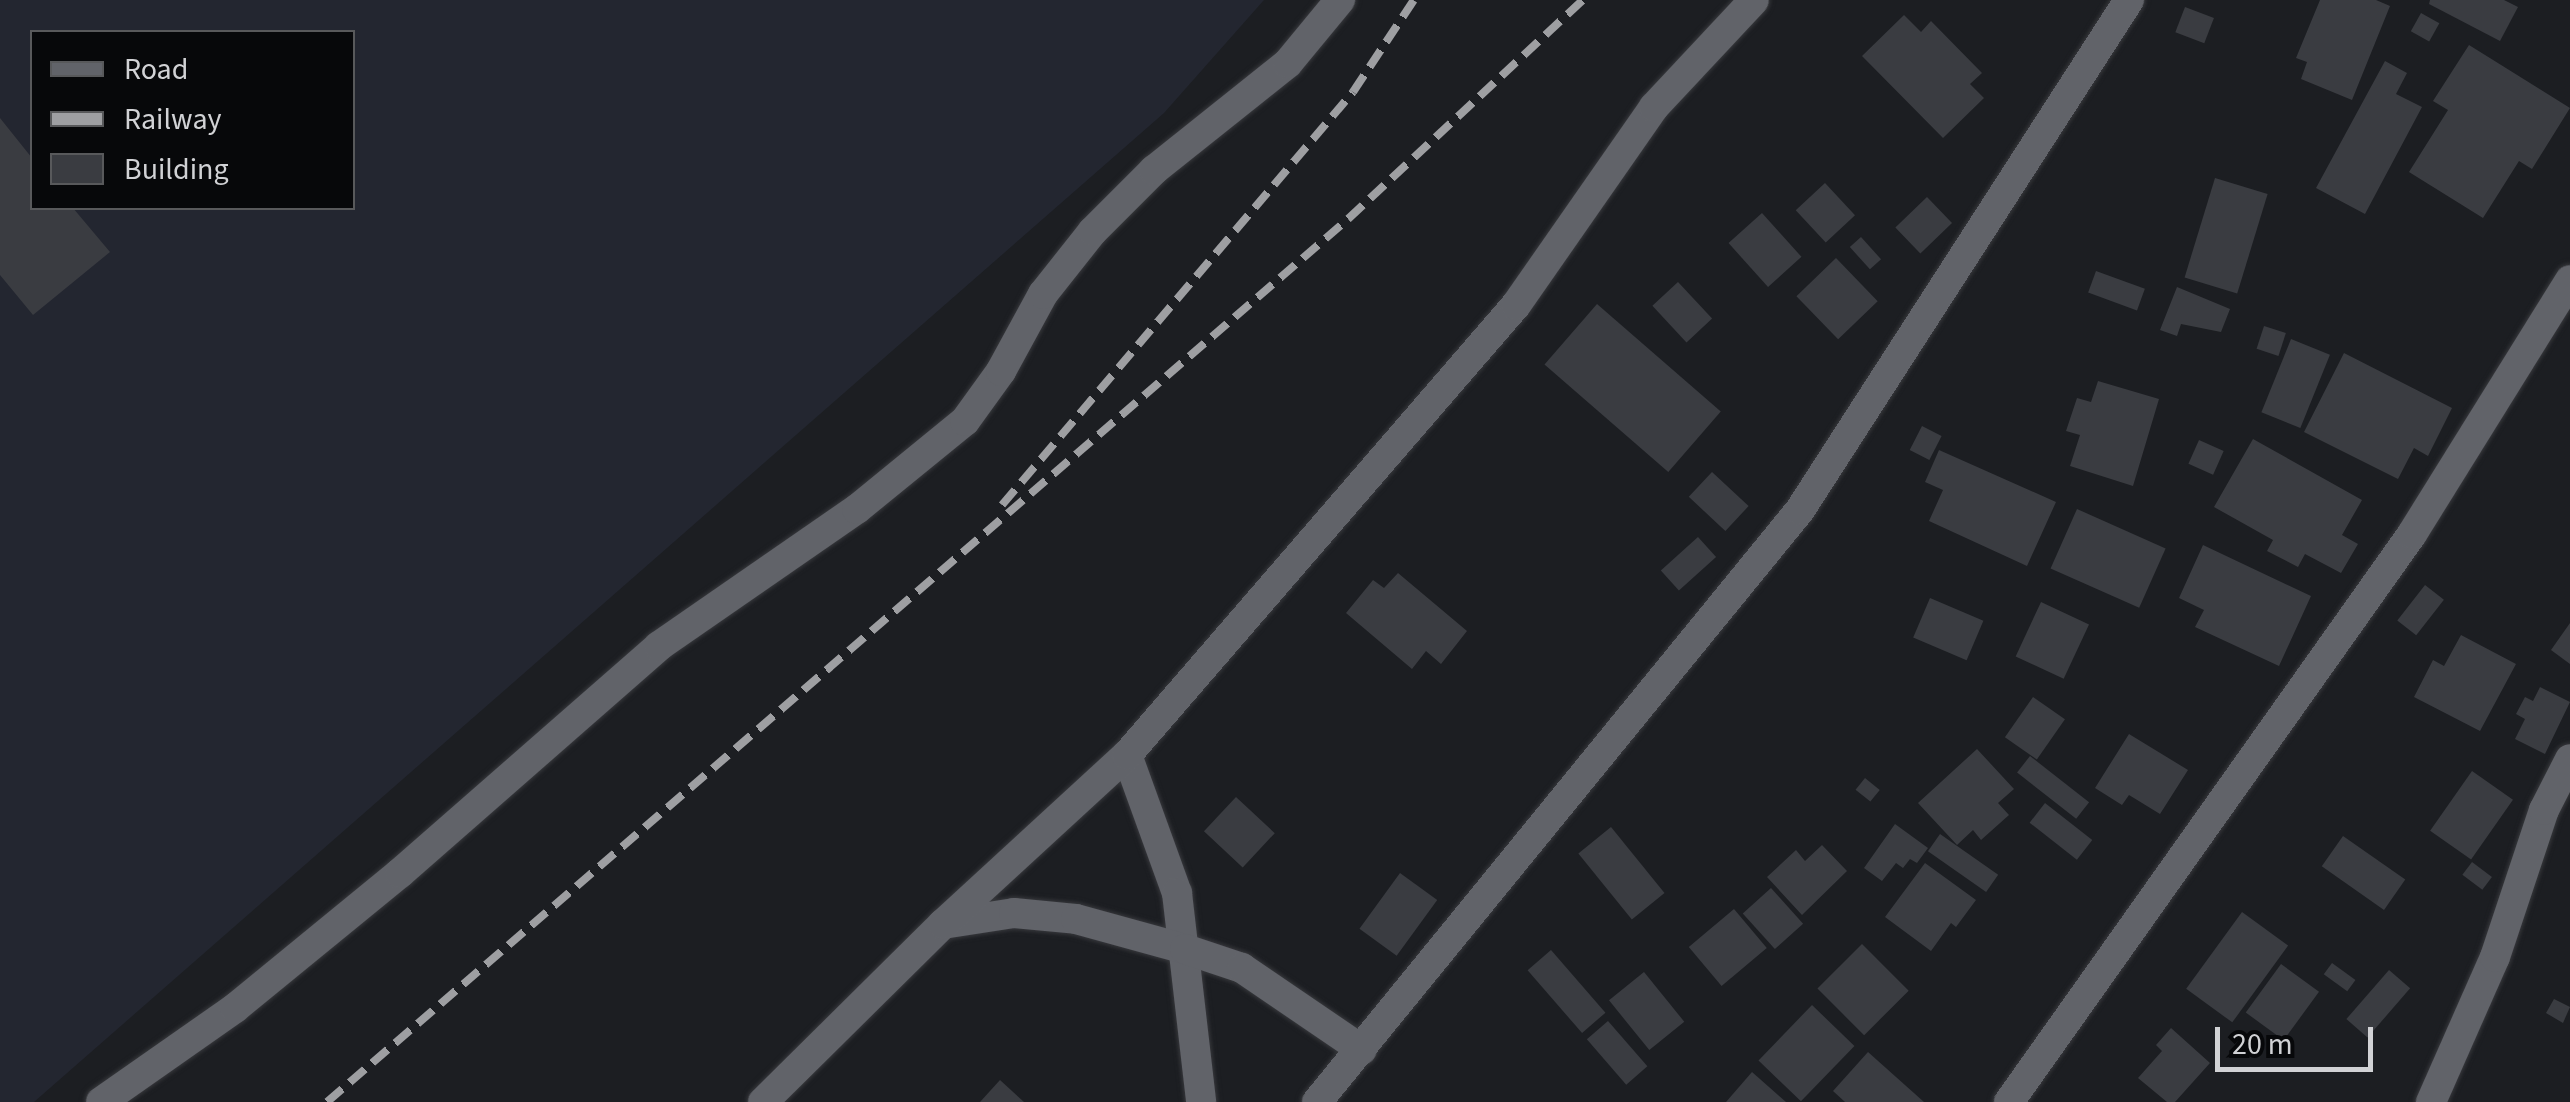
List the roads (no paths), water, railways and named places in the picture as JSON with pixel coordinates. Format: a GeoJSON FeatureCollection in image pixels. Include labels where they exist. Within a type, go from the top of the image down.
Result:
{"type":"FeatureCollection","features":[{"type":"Feature","properties":{"kind":"street"},"geometry":{"type":"LineString","coordinates":[[102,1102],[236,1008],[400,873],[659,646],[857,509],[965,421],[1001,371],[1044,294],[1094,232],[1154,170],[1288,64],[1340,0]]}},
{"type":"Feature","properties":{"kind":"street"},"geometry":{"type":"LineString","coordinates":[[763,1102],[943,924],[1127,755],[1516,305],[1654,107],[1754,0]]}},
{"type":"Feature","properties":{"kind":"street"},"geometry":{"type":"LineString","coordinates":[[1317,1102],[1800,510],[2128,0]]}},
{"type":"Feature","properties":{"kind":"street"},"geometry":{"type":"LineString","coordinates":[[2009,1102],[2412,534],[2570,280]]}},
{"type":"Feature","properties":{"kind":"street"},"geometry":{"type":"LineString","coordinates":[[1127,755],[1177,893],[1201,1102]]}},
{"type":"Feature","properties":{"kind":"street"},"geometry":{"type":"LineString","coordinates":[[2432,1102],[2495,957],[2544,810],[2570,759]]}},
{"type":"Feature","properties":{"kind":"street"},"geometry":{"type":"LineString","coordinates":[[943,924],[1029,914],[1076,919],[1184,949],[1242,968],[1362,1050]]}},
{"type":"Feature","properties":{"kind":"railway"},"geometry":{"type":"LineString","coordinates":[[1002,505],[1353,92],[1414,0]]}},
{"type":"Feature","properties":{"kind":"railway"},"geometry":{"type":"LineString","coordinates":[[327,1102],[1348,219],[1583,0]]}}]}
